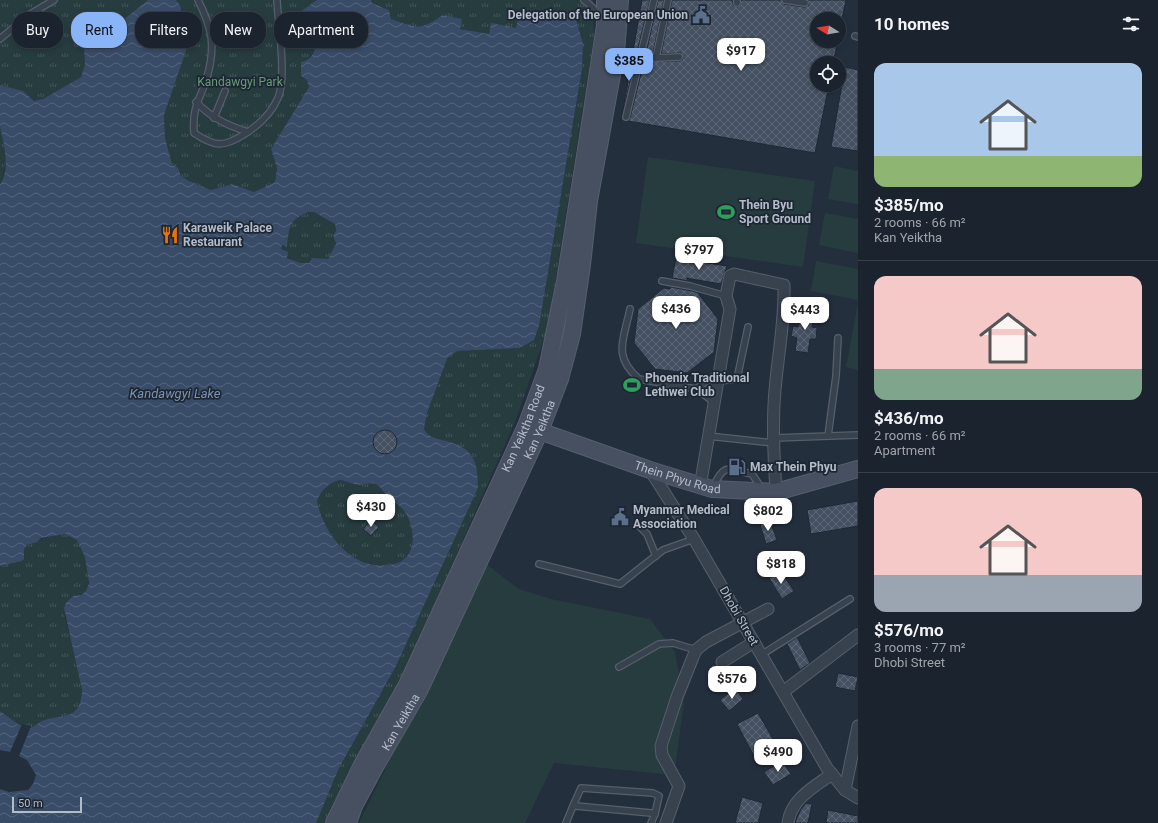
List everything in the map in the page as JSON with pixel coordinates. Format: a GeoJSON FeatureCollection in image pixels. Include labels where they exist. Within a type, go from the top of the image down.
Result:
{"type":"FeatureCollection","features":[{"type":"Feature","properties":{"kind":"main road","name":"Kan Yeiktha Road"},"geometry":{"type":"LineString","coordinates":[[334,823],[362,765],[407,685],[533,429],[555,333],[604,25],[605,0]]}},
{"type":"Feature","properties":{"kind":"main road","name":"Kan Yeiktha"},"geometry":{"type":"LineString","coordinates":[[348,823],[375,767],[420,689],[533,429],[560,379],[572,334],[594,171],[616,53],[621,3]]}},
{"type":"Feature","properties":{"kind":"main road","name":"Thein Phyu Road"},"geometry":{"type":"LineString","coordinates":[[533,429],[706,488],[769,492],[858,469]]}},
{"type":"Feature","properties":{"kind":"street"},"geometry":{"type":"LineString","coordinates":[[706,488],[708,436],[730,309],[726,296],[730,276],[734,274],[781,283],[784,285],[785,304],[775,391],[774,441],[769,492]]}},
{"type":"Feature","properties":{"kind":"street","name":"Dhobi Street"},"geometry":{"type":"LineString","coordinates":[[650,470],[694,539],[832,774],[845,790],[858,798]]}},
{"type":"Feature","properties":{"kind":"street"},"geometry":{"type":"LineString","coordinates":[[666,823],[679,786],[662,756],[661,746],[676,697],[696,650],[706,642],[743,624],[768,609]]}},
{"type":"Feature","properties":{"kind":"street"},"geometry":{"type":"LineString","coordinates":[[783,692],[858,635]]}},
{"type":"Feature","properties":{"kind":"street"},"geometry":{"type":"LineString","coordinates":[[722,662],[754,642]]}},
{"type":"Feature","properties":{"kind":"street"},"geometry":{"type":"LineString","coordinates":[[845,790],[858,726]]}},
{"type":"Feature","properties":{"kind":"street"},"geometry":{"type":"LineString","coordinates":[[788,823],[789,815],[798,800],[832,774]]}},
{"type":"Feature","properties":{"kind":"lane"},"geometry":{"type":"LineString","coordinates":[[0,40],[27,16],[54,0]]}},
{"type":"Feature","properties":{"kind":"lane"},"geometry":{"type":"LineString","coordinates":[[198,0],[209,22],[213,46],[207,77],[196,102],[193,119],[194,133],[206,141],[223,145],[233,142],[265,118],[278,97],[282,80],[277,0]]}},
{"type":"Feature","properties":{"kind":"lane"},"geometry":{"type":"LineString","coordinates":[[584,0],[592,7],[604,25]]}},
{"type":"Feature","properties":{"kind":"lane"},"geometry":{"type":"LineString","coordinates":[[626,117],[642,57],[654,0]]}},
{"type":"Feature","properties":{"kind":"lane"},"geometry":{"type":"LineString","coordinates":[[656,58],[668,0]]}},
{"type":"Feature","properties":{"kind":"lane"},"geometry":{"type":"LineString","coordinates":[[785,0],[805,4]]}},
{"type":"Feature","properties":{"kind":"lane"},"geometry":{"type":"LineString","coordinates":[[616,53],[656,58],[679,57]]}},
{"type":"Feature","properties":{"kind":"lane"},"geometry":{"type":"LineString","coordinates":[[214,118],[225,91]]}},
{"type":"Feature","properties":{"kind":"lane"},"geometry":{"type":"LineString","coordinates":[[196,102],[214,118],[231,127],[248,132]]}},
{"type":"Feature","properties":{"kind":"lane"},"geometry":{"type":"LineString","coordinates":[[662,281],[690,286],[726,296]]}},
{"type":"Feature","properties":{"kind":"lane"},"geometry":{"type":"LineString","coordinates":[[630,309],[621,352],[625,365],[639,379],[696,389],[714,403]]}},
{"type":"Feature","properties":{"kind":"lane"},"geometry":{"type":"LineString","coordinates":[[696,389],[719,376],[737,379],[748,327]]}},
{"type":"Feature","properties":{"kind":"lane"},"geometry":{"type":"LineString","coordinates":[[828,436],[836,376],[838,338]]}},
{"type":"Feature","properties":{"kind":"lane"},"geometry":{"type":"LineString","coordinates":[[708,436],[774,441],[858,435]]}},
{"type":"Feature","properties":{"kind":"lane"},"geometry":{"type":"LineString","coordinates":[[641,528],[647,534],[656,556]]}},
{"type":"Feature","properties":{"kind":"lane"},"geometry":{"type":"LineString","coordinates":[[539,564],[620,584],[663,550],[694,539]]}},
{"type":"Feature","properties":{"kind":"lane"},"geometry":{"type":"LineString","coordinates":[[761,655],[850,599]]}},
{"type":"Feature","properties":{"kind":"lane"},"geometry":{"type":"LineString","coordinates":[[619,667],[659,644],[673,643],[696,650]]}},
{"type":"Feature","properties":{"kind":"lane"},"geometry":{"type":"LineString","coordinates":[[566,823],[581,788],[653,793],[659,796],[655,814],[651,823]]}},
{"type":"Feature","properties":{"kind":"lane"},"geometry":{"type":"LineString","coordinates":[[573,806],[655,814]]}},
{"type":"Feature","properties":{"kind":"green space"},"geometry":{"type":"Polygon","coordinates":[[[0,0],[148,0],[127,17],[127,12],[71,12],[71,48],[85,48],[85,65],[81,77],[43,99],[34,101],[23,91],[0,85],[0,0]]]}},
{"type":"Feature","properties":{"kind":"green space","name":"Kandawgyi Park"},"geometry":{"type":"Polygon","coordinates":[[[176,0],[317,0],[301,12],[274,12],[274,48],[315,48],[313,56],[302,66],[301,76],[307,80],[309,87],[271,149],[277,168],[275,182],[254,192],[232,184],[211,190],[181,176],[178,168],[172,164],[165,138],[164,115],[187,48],[202,48],[202,12],[182,12],[180,5],[176,0]]]}},
{"type":"Feature","properties":{"kind":"green space"},"geometry":{"type":"Polygon","coordinates":[[[371,0],[593,0],[594,37],[548,327],[515,422],[405,671],[329,823],[316,823],[339,768],[396,666],[478,488],[475,466],[469,453],[464,448],[435,438],[424,429],[427,413],[447,359],[452,353],[458,351],[520,348],[534,340],[539,326],[582,69],[583,42],[575,16],[560,14],[532,21],[518,19],[516,28],[489,34],[460,29],[442,15],[423,26],[412,26],[391,19],[389,10],[372,3],[371,0]]]}},
{"type":"Feature","properties":{"kind":"green space"},"geometry":{"type":"Polygon","coordinates":[[[0,127],[3,139],[5,164],[3,179],[0,184],[0,127]]]}},
{"type":"Feature","properties":{"kind":"green space","name":"Thein Byu Sport Ground"},"geometry":{"type":"Polygon","coordinates":[[[648,157],[815,181],[803,267],[636,243],[648,157]]]}},
{"type":"Feature","properties":{"kind":"green space"},"geometry":{"type":"Polygon","coordinates":[[[834,166],[858,171],[858,204],[828,199],[834,166]]]}},
{"type":"Feature","properties":{"kind":"green space"},"geometry":{"type":"Polygon","coordinates":[[[308,212],[314,212],[335,224],[336,231],[333,235],[336,244],[328,260],[320,259],[305,264],[296,262],[289,258],[280,249],[282,245],[287,246],[288,234],[294,221],[308,212]]]}},
{"type":"Feature","properties":{"kind":"green space"},"geometry":{"type":"Polygon","coordinates":[[[825,213],[858,219],[858,253],[819,245],[825,213]]]}},
{"type":"Feature","properties":{"kind":"green space"},"geometry":{"type":"Polygon","coordinates":[[[816,261],[858,269],[858,300],[811,291],[816,261]]]}},
{"type":"Feature","properties":{"kind":"green space"},"geometry":{"type":"Polygon","coordinates":[[[858,303],[858,370],[846,367],[858,303]]]}},
{"type":"Feature","properties":{"kind":"green space"},"geometry":{"type":"Polygon","coordinates":[[[340,480],[358,485],[370,483],[376,484],[402,509],[410,522],[413,536],[411,549],[402,561],[396,564],[374,565],[362,561],[351,555],[332,536],[325,525],[317,501],[326,488],[332,483],[340,480]]]}},
{"type":"Feature","properties":{"kind":"green space"},"geometry":{"type":"Polygon","coordinates":[[[58,534],[67,535],[76,539],[86,556],[89,579],[86,591],[77,596],[64,614],[78,665],[82,693],[80,704],[71,714],[43,721],[30,728],[18,724],[0,711],[0,566],[22,561],[24,559],[24,549],[29,544],[58,534]]]}},
{"type":"Feature","properties":{"kind":"green space"},"geometry":{"type":"Polygon","coordinates":[[[486,564],[519,589],[551,599],[650,619],[675,652],[684,702],[674,775],[554,763],[525,823],[359,823],[486,564]]]}},
{"type":"Feature","properties":{"kind":"water","name":"Kandawgyi Lake"},"geometry":{"type":"Polygon","coordinates":[[[148,0],[176,0],[180,5],[182,12],[135,12],[135,48],[187,48],[164,115],[165,138],[172,164],[178,168],[181,176],[211,190],[232,184],[254,192],[275,182],[277,168],[271,149],[309,87],[307,80],[301,76],[301,62],[311,57],[315,48],[368,48],[368,12],[300,12],[317,0],[371,0],[372,3],[389,10],[391,19],[412,26],[423,26],[442,15],[462,19],[460,29],[489,34],[491,23],[516,28],[518,19],[532,21],[547,14],[553,13],[564,13],[575,16],[583,43],[582,69],[539,326],[534,340],[520,348],[458,351],[447,359],[427,413],[424,429],[427,433],[436,438],[460,446],[467,450],[475,461],[478,488],[396,666],[339,768],[316,823],[0,823],[0,711],[18,724],[30,728],[44,720],[65,716],[75,711],[81,700],[82,690],[64,608],[66,603],[73,596],[81,595],[86,591],[89,583],[85,557],[77,540],[65,534],[41,538],[37,542],[27,545],[24,549],[24,559],[22,561],[0,566],[0,184],[5,171],[6,163],[0,126],[0,85],[23,91],[34,101],[43,99],[81,77],[85,65],[84,49],[127,48],[127,17],[148,0]],[[308,212],[302,215],[291,225],[288,234],[287,247],[282,245],[281,249],[288,252],[287,258],[300,263],[309,263],[312,258],[328,259],[336,244],[333,235],[336,231],[335,224],[314,212],[308,212]],[[340,480],[332,483],[321,494],[317,501],[325,525],[341,546],[351,555],[362,561],[374,565],[387,565],[396,564],[402,561],[411,549],[413,536],[407,516],[402,509],[376,484],[370,483],[358,485],[340,480]]]}},
{"type":"Feature","properties":{"kind":"pier"},"geometry":{"type":"Polygon","coordinates":[[[22,724],[31,726],[19,756],[27,760],[36,775],[33,784],[28,790],[9,792],[0,789],[0,750],[10,752],[22,724]]]}},
{"type":"Feature","properties":{"kind":"building"},"geometry":{"type":"Polygon","coordinates":[[[642,0],[650,0],[637,52],[633,51],[642,0]]]}},
{"type":"Feature","properties":{"kind":"building"},"geometry":{"type":"Polygon","coordinates":[[[658,0],[664,0],[653,53],[646,53],[658,0]]]}},
{"type":"Feature","properties":{"kind":"building"},"geometry":{"type":"Polygon","coordinates":[[[672,0],[733,0],[733,5],[737,7],[740,5],[741,0],[781,0],[784,4],[805,7],[809,5],[808,0],[846,0],[843,12],[810,12],[810,48],[836,48],[835,56],[810,56],[810,92],[828,92],[815,153],[628,121],[644,61],[679,61],[683,59],[681,53],[661,54],[672,0]]]}},
{"type":"Feature","properties":{"kind":"building"},"geometry":{"type":"Polygon","coordinates":[[[632,60],[635,60],[622,116],[623,120],[621,120],[632,60]]]}},
{"type":"Feature","properties":{"kind":"building"},"geometry":{"type":"Polygon","coordinates":[[[846,67],[858,70],[858,151],[831,147],[841,92],[846,92],[846,67]]]}},
{"type":"Feature","properties":{"kind":"building"},"geometry":{"type":"Polygon","coordinates":[[[676,258],[727,266],[721,284],[686,278],[689,281],[672,278],[676,258]]]}},
{"type":"Feature","properties":{"kind":"building"},"geometry":{"type":"Polygon","coordinates":[[[671,287],[697,292],[718,319],[714,352],[687,373],[655,369],[634,343],[638,309],[664,288],[670,289],[671,287]]]}},
{"type":"Feature","properties":{"kind":"building"},"geometry":{"type":"Polygon","coordinates":[[[801,309],[814,310],[812,327],[817,328],[816,339],[810,339],[808,353],[795,351],[797,338],[791,336],[793,326],[798,327],[801,309]]]}},
{"type":"Feature","properties":{"kind":"building"},"geometry":{"type":"Polygon","coordinates":[[[385,430],[394,433],[397,442],[394,451],[385,454],[376,451],[373,442],[376,433],[385,430]]]}},
{"type":"Feature","properties":{"kind":"building"},"geometry":{"type":"Polygon","coordinates":[[[858,501],[858,526],[811,534],[807,510],[858,501]]]}},
{"type":"Feature","properties":{"kind":"building"},"geometry":{"type":"Polygon","coordinates":[[[371,520],[379,527],[371,536],[363,529],[371,520]]]}},
{"type":"Feature","properties":{"kind":"building"},"geometry":{"type":"Polygon","coordinates":[[[770,521],[777,540],[766,544],[760,524],[770,521]]]}},
{"type":"Feature","properties":{"kind":"building"},"geometry":{"type":"Polygon","coordinates":[[[780,570],[794,591],[782,599],[769,578],[780,570]]]}},
{"type":"Feature","properties":{"kind":"building"},"geometry":{"type":"Polygon","coordinates":[[[797,637],[810,663],[800,670],[787,644],[797,637]]]}},
{"type":"Feature","properties":{"kind":"building"},"geometry":{"type":"Polygon","coordinates":[[[838,673],[858,677],[855,691],[835,687],[838,673]]]}},
{"type":"Feature","properties":{"kind":"building"},"geometry":{"type":"Polygon","coordinates":[[[735,688],[743,699],[729,711],[720,700],[735,688]]]}},
{"type":"Feature","properties":{"kind":"building"},"geometry":{"type":"Polygon","coordinates":[[[758,713],[777,746],[755,758],[737,724],[758,713]]]}},
{"type":"Feature","properties":{"kind":"building"},"geometry":{"type":"Polygon","coordinates":[[[782,761],[791,774],[773,785],[764,772],[782,761]]]}},
{"type":"Feature","properties":{"kind":"building"},"geometry":{"type":"Polygon","coordinates":[[[742,797],[763,803],[758,823],[735,823],[742,797]]]}},
{"type":"Feature","properties":{"kind":"building"},"geometry":{"type":"Polygon","coordinates":[[[806,803],[812,804],[808,823],[795,823],[800,811],[806,803]]]}},
{"type":"Feature","properties":{"kind":"building"},"geometry":{"type":"Polygon","coordinates":[[[828,810],[858,816],[858,823],[826,823],[828,810]]]}},
{"type":"Feature","properties":{"kind":"place","name":"Delegation of the European Union"},"geometry":{"type":"Point","coordinates":[701,15]}},
{"type":"Feature","properties":{"kind":"place","name":"Thein Byu Sport Ground"},"geometry":{"type":"Point","coordinates":[726,212]}},
{"type":"Feature","properties":{"kind":"place","name":"Karaweik Palace Restaurant"},"geometry":{"type":"Point","coordinates":[170,235]}},
{"type":"Feature","properties":{"kind":"place","name":"Phoenix Traditional Lethwei Club"},"geometry":{"type":"Point","coordinates":[632,385]}},
{"type":"Feature","properties":{"kind":"place","name":"Max Thein Phyu"},"geometry":{"type":"Point","coordinates":[737,467]}},
{"type":"Feature","properties":{"kind":"place","name":"Myanmar Medical Association"},"geometry":{"type":"Point","coordinates":[620,517]}}]}
